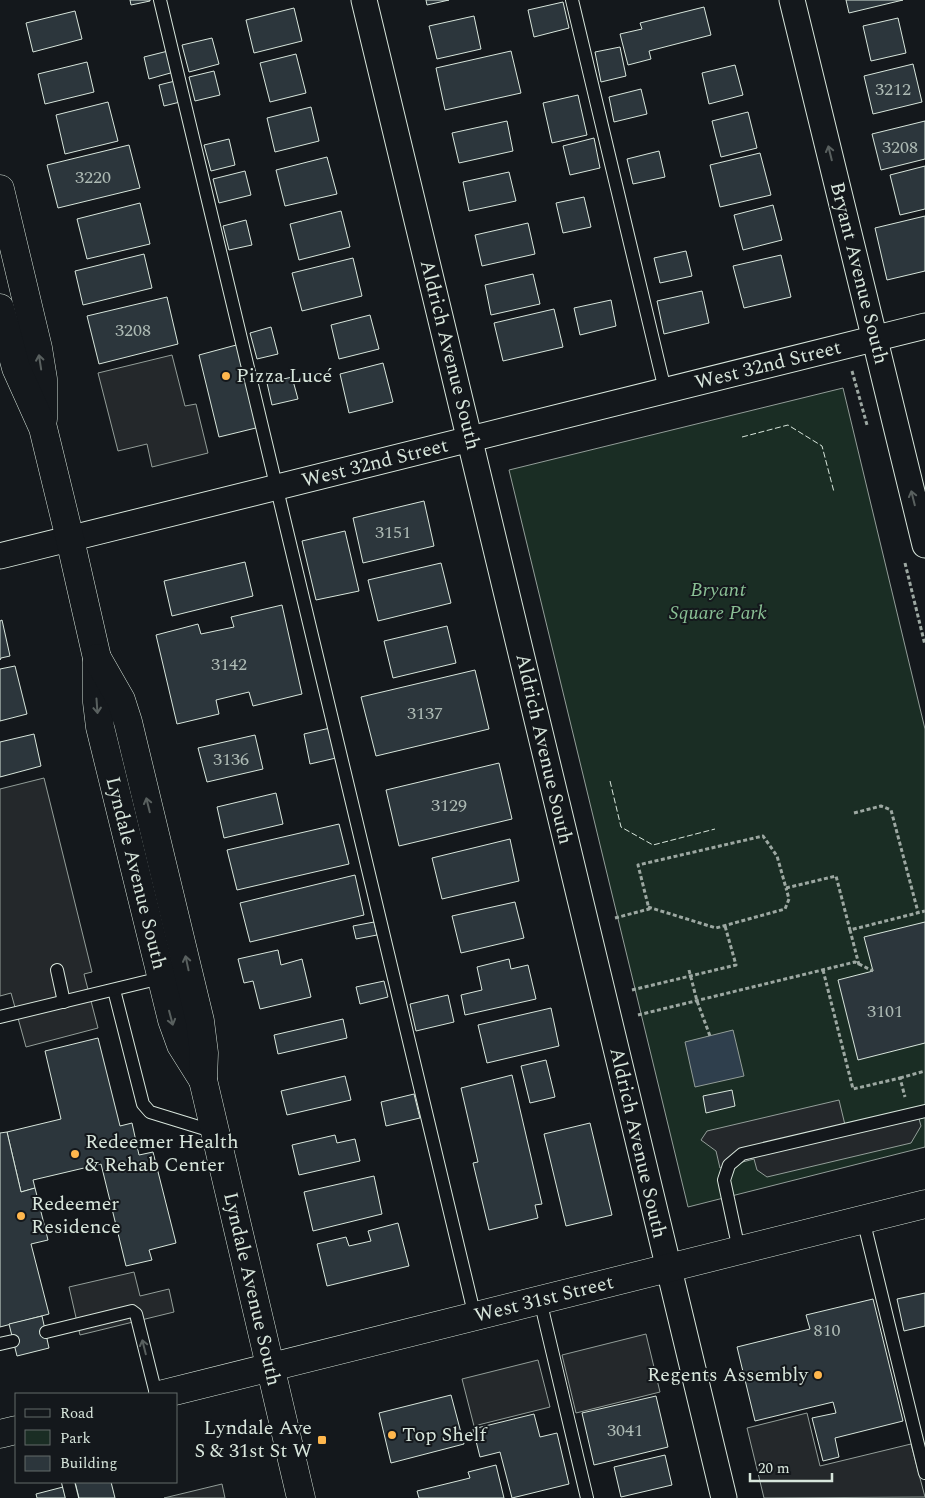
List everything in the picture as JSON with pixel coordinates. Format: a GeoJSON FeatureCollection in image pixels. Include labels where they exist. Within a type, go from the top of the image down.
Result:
{"type":"FeatureCollection","features":[{"type":"Feature","properties":{"kind":"main road","name":"Lyndale Avenue South"},"geometry":{"type":"LineString","coordinates":[[0,189],[40,356],[43,428]]}},
{"type":"Feature","properties":{"kind":"main road","name":"Lyndale Avenue South"},"geometry":{"type":"LineString","coordinates":[[0,308],[16,368],[43,428],[70,539],[97,658],[97,702],[100,727],[161,978],[176,1034],[203,1080]]}},
{"type":"Feature","properties":{"kind":"main road","name":"Lyndale Avenue South"},"geometry":{"type":"LineString","coordinates":[[97,658],[121,700],[128,722],[200,1021],[204,1053],[203,1080],[301,1498]]}},
{"type":"Feature","properties":{"kind":"main road","name":"West 31st Street"},"geometry":{"type":"LineString","coordinates":[[167,1393],[925,1204]]}},
{"type":"Feature","properties":{"kind":"main road"},"geometry":{"type":"LineString","coordinates":[[0,1434],[15,1430]]}},
{"type":"Feature","properties":{"kind":"street","name":"Aldrich Avenue South"},"geometry":{"type":"LineString","coordinates":[[364,0],[471,439],[667,1268],[724,1498]]}},
{"type":"Feature","properties":{"kind":"street","name":"Bryant Avenue South"},"geometry":{"type":"LineString","coordinates":[[792,0],[925,545]]}},
{"type":"Feature","properties":{"kind":"street","name":"West 32nd Street"},"geometry":{"type":"LineString","coordinates":[[0,556],[925,326]]}},
{"type":"Feature","properties":{"kind":"lane"},"geometry":{"type":"LineString","coordinates":[[160,0],[475,1317]]}},
{"type":"Feature","properties":{"kind":"lane"},"geometry":{"type":"LineString","coordinates":[[572,0],[666,390]]}},
{"type":"Feature","properties":{"kind":"lane"},"geometry":{"type":"LineString","coordinates":[[56,970],[64,1002]]}},
{"type":"Feature","properties":{"kind":"lane"},"geometry":{"type":"LineString","coordinates":[[0,1017],[161,978]]}},
{"type":"Feature","properties":{"kind":"lane"},"geometry":{"type":"LineString","coordinates":[[114,990],[146,1108],[150,1112],[215,1132]]}},
{"type":"Feature","properties":{"kind":"lane"},"geometry":{"type":"LineString","coordinates":[[739,1250],[724,1180],[729,1165],[742,1154],[925,1111]]}},
{"type":"Feature","properties":{"kind":"lane"},"geometry":{"type":"LineString","coordinates":[[863,1219],[925,1473]]}},
{"type":"Feature","properties":{"kind":"lane"},"geometry":{"type":"LineString","coordinates":[[540,1300],[587,1498]]}},
{"type":"Feature","properties":{"kind":"lane"},"geometry":{"type":"LineString","coordinates":[[46,1332],[132,1311],[136,1314],[156,1393]]}},
{"type":"Feature","properties":{"kind":"lane"},"geometry":{"type":"LineString","coordinates":[[0,1344],[13,1341]]}},
{"type":"Feature","properties":{"kind":"lane"},"geometry":{"type":"LineString","coordinates":[[68,1483],[72,1498]]}},
{"type":"Feature","properties":{"kind":"path"},"geometry":{"type":"LineString","coordinates":[[854,813],[881,806],[891,810],[918,912]]}},
{"type":"Feature","properties":{"kind":"path"},"geometry":{"type":"LineString","coordinates":[[763,836],[777,856],[788,899],[785,909],[716,928],[648,907],[638,865],[763,836]]}},
{"type":"Feature","properties":{"kind":"path"},"geometry":{"type":"LineString","coordinates":[[786,888],[836,876],[859,964]]}},
{"type":"Feature","properties":{"kind":"path"},"geometry":{"type":"LineString","coordinates":[[615,918],[648,909],[648,907]]}},
{"type":"Feature","properties":{"kind":"path"},"geometry":{"type":"LineString","coordinates":[[850,930],[925,911]]}},
{"type":"Feature","properties":{"kind":"path"},"geometry":{"type":"LineString","coordinates":[[632,990],[736,965],[725,926]]}},
{"type":"Feature","properties":{"kind":"path"},"geometry":{"type":"LineString","coordinates":[[638,1015],[855,962],[873,971]]}},
{"type":"Feature","properties":{"kind":"path"},"geometry":{"type":"LineString","coordinates":[[689,970],[696,1001],[710,1036]]}},
{"type":"Feature","properties":{"kind":"path"},"geometry":{"type":"LineString","coordinates":[[823,970],[853,1089],[925,1071]]}},
{"type":"Feature","properties":{"kind":"path"},"geometry":{"type":"LineString","coordinates":[[900,1078],[910,1114]]}},
{"type":"Feature","properties":{"kind":"green space","name":"Bryant Square Park"},"geometry":{"type":"Polygon","coordinates":[[[843,388],[925,729],[925,1147],[688,1207],[509,470],[843,388]]]}},
{"type":"Feature","properties":{"kind":"shaded area"},"geometry":{"type":"Polygon","coordinates":[[[172,355],[185,406],[196,404],[208,453],[152,467],[147,444],[118,451],[98,373],[172,355]]]}},
{"type":"Feature","properties":{"kind":"shaded area"},"geometry":{"type":"Polygon","coordinates":[[[44,778],[92,972],[84,974],[98,1028],[26,1047],[11,993],[0,996],[0,789],[44,778]]]}},
{"type":"Feature","properties":{"kind":"shaded area"},"geometry":{"type":"Polygon","coordinates":[[[839,1100],[845,1125],[916,1108],[921,1126],[911,1143],[767,1177],[757,1170],[754,1159],[720,1168],[716,1151],[701,1140],[707,1131],[839,1100]]]}},
{"type":"Feature","properties":{"kind":"shaded area"},"geometry":{"type":"Polygon","coordinates":[[[134,1272],[140,1296],[169,1289],[174,1312],[80,1335],[69,1287],[134,1272]]]}},
{"type":"Feature","properties":{"kind":"shaded area"},"geometry":{"type":"Polygon","coordinates":[[[646,1334],[660,1392],[576,1413],[562,1355],[646,1334]]]}},
{"type":"Feature","properties":{"kind":"shaded area"},"geometry":{"type":"Polygon","coordinates":[[[538,1360],[550,1407],[474,1426],[462,1379],[538,1360]]]}},
{"type":"Feature","properties":{"kind":"shaded area"},"geometry":{"type":"Polygon","coordinates":[[[807,1413],[820,1466],[911,1444],[925,1497],[764,1498],[747,1428],[807,1413]]]}},
{"type":"Feature","properties":{"kind":"shaded area"},"geometry":{"type":"Polygon","coordinates":[[[222,1484],[225,1498],[164,1498],[222,1484]]]}},
{"type":"Feature","properties":{"kind":"water"},"geometry":{"type":"Polygon","coordinates":[[[733,1030],[744,1076],[695,1087],[685,1042],[733,1030]]]}},
{"type":"Feature","properties":{"kind":"building"},"geometry":{"type":"Polygon","coordinates":[[[130,0],[150,0],[150,1],[131,5],[130,0]]]}},
{"type":"Feature","properties":{"kind":"building"},"geometry":{"type":"Polygon","coordinates":[[[426,0],[449,0],[427,5],[426,0]]]}},
{"type":"Feature","properties":{"kind":"building"},"geometry":{"type":"Polygon","coordinates":[[[846,0],[903,0],[849,13],[846,0]]]}},
{"type":"Feature","properties":{"kind":"building"},"geometry":{"type":"Polygon","coordinates":[[[563,2],[569,28],[534,37],[528,10],[563,2]]]}},
{"type":"Feature","properties":{"kind":"building"},"geometry":{"type":"Polygon","coordinates":[[[704,7],[711,35],[649,51],[651,59],[628,65],[620,34],[642,29],[640,23],[704,7]]]}},
{"type":"Feature","properties":{"kind":"building"},"geometry":{"type":"Polygon","coordinates":[[[294,8],[302,41],[254,53],[246,20],[294,8]]]}},
{"type":"Feature","properties":{"kind":"building"},"geometry":{"type":"Polygon","coordinates":[[[75,11],[82,39],[33,52],[26,23],[75,11]]]}},
{"type":"Feature","properties":{"kind":"building"},"geometry":{"type":"Polygon","coordinates":[[[474,16],[481,49],[437,59],[429,26],[474,16]]]}},
{"type":"Feature","properties":{"kind":"building"},"geometry":{"type":"Polygon","coordinates":[[[898,18],[906,53],[871,61],[863,26],[898,18]]]}},
{"type":"Feature","properties":{"kind":"building"},"geometry":{"type":"Polygon","coordinates":[[[212,38],[219,64],[189,72],[182,45],[212,38]]]}},
{"type":"Feature","properties":{"kind":"building"},"geometry":{"type":"Polygon","coordinates":[[[620,47],[626,76],[601,82],[595,52],[620,47]]]}},
{"type":"Feature","properties":{"kind":"building"},"geometry":{"type":"Polygon","coordinates":[[[168,51],[174,72],[149,79],[144,57],[168,51]]]}},
{"type":"Feature","properties":{"kind":"building"},"geometry":{"type":"Polygon","coordinates":[[[511,51],[521,93],[445,110],[436,68],[511,51]]]}},
{"type":"Feature","properties":{"kind":"building"},"geometry":{"type":"Polygon","coordinates":[[[296,54],[306,93],[270,102],[260,63],[296,54]]]}},
{"type":"Feature","properties":{"kind":"building"},"geometry":{"type":"Polygon","coordinates":[[[87,62],[94,92],[45,104],[38,74],[87,62]]]}},
{"type":"Feature","properties":{"kind":"building"},"geometry":{"type":"Polygon","coordinates":[[[913,64],[922,102],[873,114],[864,76],[913,64]]]}},
{"type":"Feature","properties":{"kind":"building"},"geometry":{"type":"Polygon","coordinates":[[[735,65],[743,95],[709,104],[702,73],[735,65]]]}},
{"type":"Feature","properties":{"kind":"building"},"geometry":{"type":"Polygon","coordinates":[[[214,71],[220,95],[195,101],[189,77],[214,71]]]}},
{"type":"Feature","properties":{"kind":"building"},"geometry":{"type":"Polygon","coordinates":[[[175,81],[180,102],[164,106],[159,85],[175,81]]]}},
{"type":"Feature","properties":{"kind":"building"},"geometry":{"type":"Polygon","coordinates":[[[641,89],[647,114],[614,122],[609,97],[641,89]]]}},
{"type":"Feature","properties":{"kind":"building"},"geometry":{"type":"Polygon","coordinates":[[[578,95],[587,135],[552,143],[543,103],[578,95]]]}},
{"type":"Feature","properties":{"kind":"building"},"geometry":{"type":"Polygon","coordinates":[[[108,102],[118,141],[65,154],[56,115],[108,102]]]}},
{"type":"Feature","properties":{"kind":"building"},"geometry":{"type":"Polygon","coordinates":[[[311,107],[319,141],[275,152],[267,118],[311,107]]]}},
{"type":"Feature","properties":{"kind":"building"},"geometry":{"type":"Polygon","coordinates":[[[748,112],[757,148],[721,157],[712,121],[748,112]]]}},
{"type":"Feature","properties":{"kind":"building"},"geometry":{"type":"Polygon","coordinates":[[[507,121],[513,151],[459,163],[452,133],[507,121]]]}},
{"type":"Feature","properties":{"kind":"building"},"geometry":{"type":"Polygon","coordinates":[[[925,121],[925,159],[881,170],[872,134],[925,121]]]}},
{"type":"Feature","properties":{"kind":"building"},"geometry":{"type":"Polygon","coordinates":[[[594,138],[600,168],[570,175],[563,146],[594,138]]]}},
{"type":"Feature","properties":{"kind":"building"},"geometry":{"type":"Polygon","coordinates":[[[229,139],[235,165],[211,171],[204,145],[229,139]]]}},
{"type":"Feature","properties":{"kind":"building"},"geometry":{"type":"Polygon","coordinates":[[[129,145],[140,188],[58,208],[47,165],[129,145]]]}},
{"type":"Feature","properties":{"kind":"building"},"geometry":{"type":"Polygon","coordinates":[[[659,151],[665,177],[633,184],[627,159],[659,151]]]}},
{"type":"Feature","properties":{"kind":"building"},"geometry":{"type":"Polygon","coordinates":[[[760,153],[771,195],[720,207],[710,165],[760,153]]]}},
{"type":"Feature","properties":{"kind":"building"},"geometry":{"type":"Polygon","coordinates":[[[327,157],[337,194],[285,206],[276,170],[327,157]]]}},
{"type":"Feature","properties":{"kind":"building"},"geometry":{"type":"Polygon","coordinates":[[[925,166],[925,209],[900,215],[890,175],[925,166]]]}},
{"type":"Feature","properties":{"kind":"building"},"geometry":{"type":"Polygon","coordinates":[[[245,171],[251,195],[219,203],[213,179],[245,171]]]}},
{"type":"Feature","properties":{"kind":"building"},"geometry":{"type":"Polygon","coordinates":[[[509,172],[516,201],[469,211],[463,182],[509,172]]]}},
{"type":"Feature","properties":{"kind":"building"},"geometry":{"type":"Polygon","coordinates":[[[584,197],[591,227],[563,233],[556,203],[584,197]]]}},
{"type":"Feature","properties":{"kind":"building"},"geometry":{"type":"Polygon","coordinates":[[[140,203],[150,244],[87,259],[77,219],[140,203]]]}},
{"type":"Feature","properties":{"kind":"building"},"geometry":{"type":"Polygon","coordinates":[[[773,205],[782,240],[743,250],[734,215],[773,205]]]}},
{"type":"Feature","properties":{"kind":"building"},"geometry":{"type":"Polygon","coordinates":[[[341,211],[350,247],[299,260],[290,224],[341,211]]]}},
{"type":"Feature","properties":{"kind":"building"},"geometry":{"type":"Polygon","coordinates":[[[925,216],[925,271],[887,280],[875,228],[925,216]]]}},
{"type":"Feature","properties":{"kind":"building"},"geometry":{"type":"Polygon","coordinates":[[[246,220],[252,245],[229,250],[223,226],[246,220]]]}},
{"type":"Feature","properties":{"kind":"building"},"geometry":{"type":"Polygon","coordinates":[[[528,223],[535,254],[482,266],[475,235],[528,223]]]}},
{"type":"Feature","properties":{"kind":"building"},"geometry":{"type":"Polygon","coordinates":[[[686,251],[692,276],[660,283],[654,258],[686,251]]]}},
{"type":"Feature","properties":{"kind":"building"},"geometry":{"type":"Polygon","coordinates":[[[144,254],[152,288],[83,305],[75,271],[144,254]]]}},
{"type":"Feature","properties":{"kind":"building"},"geometry":{"type":"Polygon","coordinates":[[[781,255],[791,297],[744,308],[733,266],[781,255]]]}},
{"type":"Feature","properties":{"kind":"building"},"geometry":{"type":"Polygon","coordinates":[[[353,258],[362,296],[302,311],[292,273],[353,258]]]}},
{"type":"Feature","properties":{"kind":"building"},"geometry":{"type":"Polygon","coordinates":[[[533,274],[540,304],[491,315],[485,285],[533,274]]]}},
{"type":"Feature","properties":{"kind":"building"},"geometry":{"type":"Polygon","coordinates":[[[702,291],[709,323],[664,334],[657,301],[702,291]]]}},
{"type":"Feature","properties":{"kind":"building"},"geometry":{"type":"Polygon","coordinates":[[[167,297],[178,344],[99,364],[87,316],[167,297]]]}},
{"type":"Feature","properties":{"kind":"building"},"geometry":{"type":"Polygon","coordinates":[[[611,300],[616,326],[580,335],[574,308],[611,300]]]}},
{"type":"Feature","properties":{"kind":"building"},"geometry":{"type":"Polygon","coordinates":[[[554,309],[563,347],[503,361],[494,323],[554,309]]]}},
{"type":"Feature","properties":{"kind":"building"},"geometry":{"type":"Polygon","coordinates":[[[370,315],[379,349],[339,359],[331,325],[370,315]]]}},
{"type":"Feature","properties":{"kind":"building"},"geometry":{"type":"Polygon","coordinates":[[[271,327],[278,354],[257,359],[250,333],[271,327]]]}},
{"type":"Feature","properties":{"kind":"building","name":"Pizza Lucé"},"geometry":{"type":"Polygon","coordinates":[[[240,344],[260,427],[219,437],[199,355],[240,344]]]}},
{"type":"Feature","properties":{"kind":"building"},"geometry":{"type":"Polygon","coordinates":[[[383,363],[393,402],[349,413],[340,374],[383,363]]]}},
{"type":"Feature","properties":{"kind":"building"},"geometry":{"type":"Polygon","coordinates":[[[292,377],[298,399],[272,405],[267,383],[292,377]]]}},
{"type":"Feature","properties":{"kind":"building"},"geometry":{"type":"Polygon","coordinates":[[[424,501],[434,546],[363,563],[353,518],[424,501]]]}},
{"type":"Feature","properties":{"kind":"building"},"geometry":{"type":"Polygon","coordinates":[[[345,531],[359,591],[316,600],[302,541],[345,531]]]}},
{"type":"Feature","properties":{"kind":"building"},"geometry":{"type":"Polygon","coordinates":[[[245,562],[253,596],[172,616],[164,581],[245,562]]]}},
{"type":"Feature","properties":{"kind":"building"},"geometry":{"type":"Polygon","coordinates":[[[441,563],[451,603],[378,621],[368,580],[441,563]]]}},
{"type":"Feature","properties":{"kind":"building"},"geometry":{"type":"Polygon","coordinates":[[[282,605],[302,694],[253,706],[249,692],[216,700],[219,714],[177,724],[156,635],[198,624],[201,634],[234,627],[231,617],[282,605]]]}},
{"type":"Feature","properties":{"kind":"building"},"geometry":{"type":"Polygon","coordinates":[[[2,620],[10,656],[0,660],[0,621],[2,620]]]}},
{"type":"Feature","properties":{"kind":"building"},"geometry":{"type":"Polygon","coordinates":[[[447,626],[456,663],[393,678],[384,641],[447,626]]]}},
{"type":"Feature","properties":{"kind":"building"},"geometry":{"type":"Polygon","coordinates":[[[15,666],[27,714],[0,721],[0,669],[15,666]]]}},
{"type":"Feature","properties":{"kind":"building"},"geometry":{"type":"Polygon","coordinates":[[[475,670],[489,729],[376,756],[361,697],[475,670]]]}},
{"type":"Feature","properties":{"kind":"building"},"geometry":{"type":"Polygon","coordinates":[[[330,728],[336,758],[310,764],[304,734],[330,728]]]}},
{"type":"Feature","properties":{"kind":"building"},"geometry":{"type":"Polygon","coordinates":[[[34,734],[41,766],[0,777],[0,742],[34,734]]]}},
{"type":"Feature","properties":{"kind":"building"},"geometry":{"type":"Polygon","coordinates":[[[255,735],[263,769],[207,782],[198,748],[255,735]]]}},
{"type":"Feature","properties":{"kind":"building"},"geometry":{"type":"Polygon","coordinates":[[[499,763],[512,819],[399,846],[386,790],[499,763]]]}},
{"type":"Feature","properties":{"kind":"building"},"geometry":{"type":"Polygon","coordinates":[[[276,793],[283,824],[224,838],[217,807],[276,793]]]}},
{"type":"Feature","properties":{"kind":"building"},"geometry":{"type":"Polygon","coordinates":[[[339,824],[349,864],[237,890],[227,850],[339,824]]]}},
{"type":"Feature","properties":{"kind":"building"},"geometry":{"type":"Polygon","coordinates":[[[510,839],[519,881],[442,899],[432,858],[510,839]]]}},
{"type":"Feature","properties":{"kind":"building"},"geometry":{"type":"Polygon","coordinates":[[[355,875],[364,915],[250,942],[240,903],[355,875]]]}},
{"type":"Feature","properties":{"kind":"building"},"geometry":{"type":"Polygon","coordinates":[[[515,902],[524,938],[461,953],[452,916],[515,902]]]}},
{"type":"Feature","properties":{"kind":"building"},"geometry":{"type":"Polygon","coordinates":[[[374,922],[377,935],[356,939],[353,926],[374,922]]]}},
{"type":"Feature","properties":{"kind":"building"},"geometry":{"type":"Polygon","coordinates":[[[925,922],[925,1043],[858,1060],[838,980],[873,971],[864,937],[925,922]]]}},
{"type":"Feature","properties":{"kind":"building"},"geometry":{"type":"Polygon","coordinates":[[[278,950],[281,965],[302,959],[311,997],[260,1009],[253,981],[244,983],[238,959],[278,950]]]}},
{"type":"Feature","properties":{"kind":"building"},"geometry":{"type":"Polygon","coordinates":[[[509,959],[511,969],[528,965],[536,999],[465,1015],[461,995],[482,990],[477,967],[509,959]]]}},
{"type":"Feature","properties":{"kind":"building"},"geometry":{"type":"Polygon","coordinates":[[[384,981],[388,997],[360,1004],[356,987],[384,981]]]}},
{"type":"Feature","properties":{"kind":"building"},"geometry":{"type":"Polygon","coordinates":[[[448,995],[454,1022],[416,1031],[410,1004],[448,995]]]}},
{"type":"Feature","properties":{"kind":"building"},"geometry":{"type":"Polygon","coordinates":[[[551,1008],[559,1046],[487,1063],[478,1025],[551,1008]]]}},
{"type":"Feature","properties":{"kind":"building"},"geometry":{"type":"Polygon","coordinates":[[[343,1019],[347,1038],[278,1054],[274,1035],[343,1019]]]}},
{"type":"Feature","properties":{"kind":"building","name":"Redeemer Health & Rehab Center"},"geometry":{"type":"Polygon","coordinates":[[[98,1038],[120,1126],[132,1123],[139,1155],[153,1152],[176,1243],[149,1250],[152,1260],[126,1266],[101,1164],[33,1180],[35,1188],[21,1192],[7,1132],[61,1119],[45,1051],[98,1038]]]}},
{"type":"Feature","properties":{"kind":"building"},"geometry":{"type":"Polygon","coordinates":[[[546,1060],[555,1097],[530,1103],[521,1066],[546,1060]]]}},
{"type":"Feature","properties":{"kind":"building"},"geometry":{"type":"Polygon","coordinates":[[[512,1075],[542,1204],[535,1205],[538,1218],[489,1230],[473,1163],[478,1162],[461,1088],[512,1075]]]}},
{"type":"Feature","properties":{"kind":"building"},"geometry":{"type":"Polygon","coordinates":[[[345,1076],[351,1100],[287,1115],[281,1091],[345,1076]]]}},
{"type":"Feature","properties":{"kind":"building"},"geometry":{"type":"Polygon","coordinates":[[[732,1090],[735,1106],[706,1113],[703,1096],[732,1090]]]}},
{"type":"Feature","properties":{"kind":"building"},"geometry":{"type":"Polygon","coordinates":[[[414,1094],[420,1118],[386,1126],[381,1102],[414,1094]]]}},
{"type":"Feature","properties":{"kind":"building"},"geometry":{"type":"Polygon","coordinates":[[[590,1123],[612,1215],[566,1226],[544,1134],[590,1123]]]}},
{"type":"Feature","properties":{"kind":"building","name":"Redeemer Residence"},"geometry":{"type":"Polygon","coordinates":[[[7,1132],[21,1192],[35,1188],[48,1240],[31,1244],[49,1314],[0,1327],[0,1133],[7,1132]]]}},
{"type":"Feature","properties":{"kind":"building"},"geometry":{"type":"Polygon","coordinates":[[[335,1135],[337,1143],[355,1139],[360,1161],[299,1175],[292,1145],[335,1135]]]}},
{"type":"Feature","properties":{"kind":"building"},"geometry":{"type":"Polygon","coordinates":[[[374,1176],[382,1214],[313,1231],[304,1192],[374,1176]]]}},
{"type":"Feature","properties":{"kind":"building"},"geometry":{"type":"Polygon","coordinates":[[[398,1223],[409,1266],[327,1286],[317,1244],[346,1237],[349,1246],[371,1241],[368,1231],[398,1223]]]}},
{"type":"Feature","properties":{"kind":"building"},"geometry":{"type":"Polygon","coordinates":[[[925,1293],[925,1326],[904,1331],[897,1299],[925,1293]]]}},
{"type":"Feature","properties":{"kind":"building","name":"Regents Assembly"},"geometry":{"type":"Polygon","coordinates":[[[873,1299],[903,1421],[835,1438],[839,1457],[823,1461],[812,1418],[836,1413],[833,1402],[755,1421],[737,1347],[810,1329],[806,1315],[873,1299]]]}},
{"type":"Feature","properties":{"kind":"building"},"geometry":{"type":"Polygon","coordinates":[[[42,1316],[49,1348],[17,1356],[9,1324],[42,1316]]]}},
{"type":"Feature","properties":{"kind":"building"},"geometry":{"type":"Polygon","coordinates":[[[451,1395],[464,1444],[391,1463],[379,1413],[451,1395]]]}},
{"type":"Feature","properties":{"kind":"building"},"geometry":{"type":"Polygon","coordinates":[[[656,1396],[668,1447],[594,1465],[582,1413],[656,1396]]]}},
{"type":"Feature","properties":{"kind":"building"},"geometry":{"type":"Polygon","coordinates":[[[534,1414],[540,1437],[557,1433],[569,1484],[512,1498],[500,1452],[480,1457],[473,1429],[534,1414]]]}},
{"type":"Feature","properties":{"kind":"building"},"geometry":{"type":"Polygon","coordinates":[[[665,1455],[672,1485],[621,1497],[614,1467],[665,1455]]]}},
{"type":"Feature","properties":{"kind":"building"},"geometry":{"type":"Polygon","coordinates":[[[496,1465],[504,1498],[419,1498],[417,1491],[470,1478],[468,1472],[496,1465]]]}},
{"type":"Feature","properties":{"kind":"building"},"geometry":{"type":"Polygon","coordinates":[[[75,1483],[111,1483],[115,1498],[79,1498],[75,1483]]]}},
{"type":"Feature","properties":{"kind":"building"},"geometry":{"type":"Polygon","coordinates":[[[63,1487],[66,1498],[37,1498],[36,1494],[63,1487]]]}},
{"type":"Feature","properties":{"kind":"fence"},"geometry":{"type":"LineString","coordinates":[[742,437],[788,425],[822,446],[834,492]]}},
{"type":"Feature","properties":{"kind":"fence"},"geometry":{"type":"LineString","coordinates":[[610,781],[621,827],[653,845],[715,829]]}},
{"type":"Feature","properties":{"kind":"place","name":"Pizza Lucé"},"geometry":{"type":"Point","coordinates":[226,376]}},
{"type":"Feature","properties":{"kind":"place","name":"Redeemer Health & Rehab Center"},"geometry":{"type":"Point","coordinates":[75,1154]}},
{"type":"Feature","properties":{"kind":"place","name":"Redeemer Residence"},"geometry":{"type":"Point","coordinates":[21,1216]}},
{"type":"Feature","properties":{"kind":"place","name":"Regents Assembly"},"geometry":{"type":"Point","coordinates":[818,1375]}},
{"type":"Feature","properties":{"kind":"place","name":"Top Shelf"},"geometry":{"type":"Point","coordinates":[392,1435]}},
{"type":"Feature","properties":{"kind":"place","name":"Lyndale Ave S & 31st St W"},"geometry":{"type":"Point","coordinates":[322,1440]}}]}
